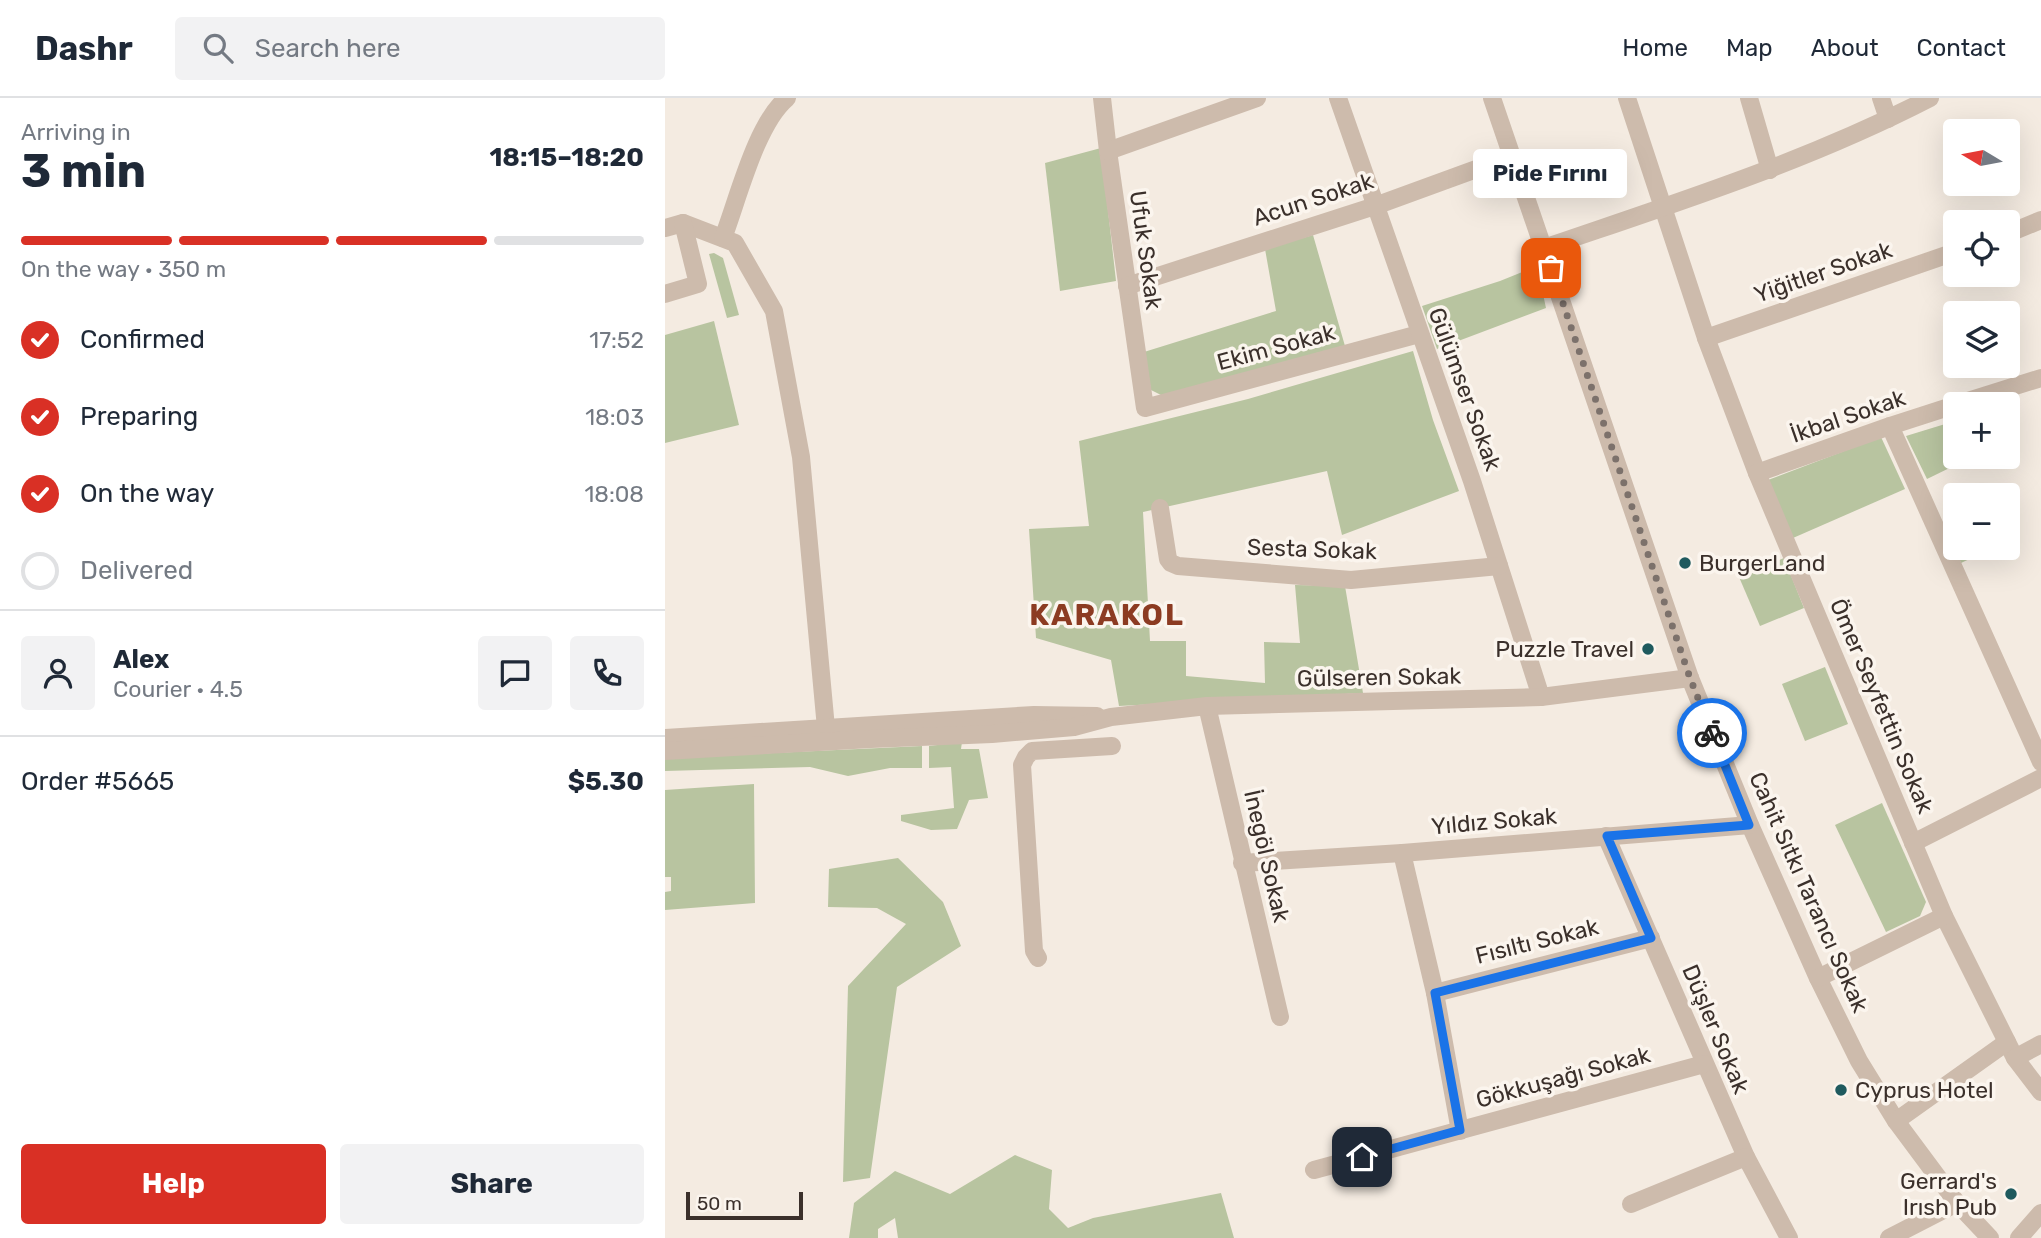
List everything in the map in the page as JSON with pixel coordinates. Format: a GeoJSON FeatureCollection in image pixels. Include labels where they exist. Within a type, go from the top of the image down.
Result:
{"type":"FeatureCollection","features":[{"type":"Feature","properties":{"kind":"street"},"geometry":{"type":"LineString","coordinates":[[723,238],[761,133],[787,98]]}},
{"type":"Feature","properties":{"kind":"street","name":"Ufuk Sokak"},"geometry":{"type":"LineString","coordinates":[[1102,98],[1145,408]]}},
{"type":"Feature","properties":{"kind":"street"},"geometry":{"type":"LineString","coordinates":[[1108,151],[1257,98]]}},
{"type":"Feature","properties":{"kind":"street","name":"Gülümser Sokak"},"geometry":{"type":"LineString","coordinates":[[1338,98],[1472,481],[1541,697]]}},
{"type":"Feature","properties":{"kind":"street","name":"Cahit Sıtkı Tarancı Sokak"},"geometry":{"type":"LineString","coordinates":[[1492,98],[1690,678],[1749,825],[1859,1061],[1896,1121],[1957,1203],[1989,1236]]}},
{"type":"Feature","properties":{"kind":"street","name":"Ömer Seyfettin Sokak"},"geometry":{"type":"LineString","coordinates":[[1627,98],[1706,338],[1757,473],[1944,916],[2011,1050],[2041,1093]]}},
{"type":"Feature","properties":{"kind":"street"},"geometry":{"type":"LineString","coordinates":[[1749,98],[1770,170]]}},
{"type":"Feature","properties":{"kind":"street"},"geometry":{"type":"LineString","coordinates":[[1881,98],[1888,119]]}},
{"type":"Feature","properties":{"kind":"street"},"geometry":{"type":"LineString","coordinates":[[1544,248],[1770,170],[1930,98]]}},
{"type":"Feature","properties":{"kind":"street","name":"Acun Sokak"},"geometry":{"type":"LineString","coordinates":[[1127,286],[1375,206],[1513,156]]}},
{"type":"Feature","properties":{"kind":"street"},"geometry":{"type":"LineString","coordinates":[[2020,229],[2041,220]]}},
{"type":"Feature","properties":{"kind":"street"},"geometry":{"type":"LineString","coordinates":[[665,294],[698,284],[683,223]]}},
{"type":"Feature","properties":{"kind":"street"},"geometry":{"type":"LineString","coordinates":[[665,228],[683,223],[736,243],[774,311],[801,457],[827,728]]}},
{"type":"Feature","properties":{"kind":"street","name":"Yiğitler Sokak"},"geometry":{"type":"LineString","coordinates":[[1706,338],[1943,256]]}},
{"type":"Feature","properties":{"kind":"street","name":"Ekim Sokak"},"geometry":{"type":"LineString","coordinates":[[1145,408],[1419,334]]}},
{"type":"Feature","properties":{"kind":"street","name":"İkbal Sokak"},"geometry":{"type":"LineString","coordinates":[[1997,392],[2041,378]]}},
{"type":"Feature","properties":{"kind":"street","name":"İkbal Sokak"},"geometry":{"type":"LineString","coordinates":[[1757,473],[1943,409]]}},
{"type":"Feature","properties":{"kind":"street"},"geometry":{"type":"LineString","coordinates":[[1890,426],[2041,762]]}},
{"type":"Feature","properties":{"kind":"street","name":"Sesta Sokak"},"geometry":{"type":"LineString","coordinates":[[1160,508],[1168,559],[1178,566],[1351,580],[1499,566]]}},
{"type":"Feature","properties":{"kind":"street","name":"Gülseren Sokak"},"geometry":{"type":"LineString","coordinates":[[1111,717],[1207,706],[1541,697],[1690,678]]}},
{"type":"Feature","properties":{"kind":"street","name":"İnegöl Sokak"},"geometry":{"type":"LineString","coordinates":[[1207,706],[1280,1017]]}},
{"type":"Feature","properties":{"kind":"street"},"geometry":{"type":"LineString","coordinates":[[665,738],[1034,715],[1111,717]]}},
{"type":"Feature","properties":{"kind":"street"},"geometry":{"type":"LineString","coordinates":[[665,751],[992,734],[1075,727],[1111,717]]}},
{"type":"Feature","properties":{"kind":"street"},"geometry":{"type":"LineString","coordinates":[[1038,958],[1034,951],[1021,765],[1032,751],[1112,746]]}},
{"type":"Feature","properties":{"kind":"street"},"geometry":{"type":"LineString","coordinates":[[1913,843],[2041,778]]}},
{"type":"Feature","properties":{"kind":"street","name":"Yıldız Sokak"},"geometry":{"type":"LineString","coordinates":[[1242,863],[1749,825]]}},
{"type":"Feature","properties":{"kind":"street","name":"Düşler Sokak"},"geometry":{"type":"LineString","coordinates":[[1607,836],[1746,1157],[1789,1238]]}},
{"type":"Feature","properties":{"kind":"street"},"geometry":{"type":"LineString","coordinates":[[1402,853],[1435,993],[1460,1130]]}},
{"type":"Feature","properties":{"kind":"street"},"geometry":{"type":"LineString","coordinates":[[1818,978],[1944,916]]}},
{"type":"Feature","properties":{"kind":"street","name":"Fısıltı Sokak"},"geometry":{"type":"LineString","coordinates":[[1435,993],[1651,938]]}},
{"type":"Feature","properties":{"kind":"street"},"geometry":{"type":"LineString","coordinates":[[1896,1121],[2011,1050],[2041,1044]]}},
{"type":"Feature","properties":{"kind":"street","name":"Gökkuşağı Sokak"},"geometry":{"type":"LineString","coordinates":[[1314,1170],[1704,1064]]}},
{"type":"Feature","properties":{"kind":"street"},"geometry":{"type":"LineString","coordinates":[[1630,1204],[1746,1157]]}},
{"type":"Feature","properties":{"kind":"street"},"geometry":{"type":"LineString","coordinates":[[1889,1238],[1957,1203]]}},
{"type":"Feature","properties":{"kind":"street"},"geometry":{"type":"LineString","coordinates":[[2019,1238],[2041,1213]]}},
{"type":"Feature","properties":{"kind":"green space"},"geometry":{"type":"Polygon","coordinates":[[[1101,148],[1116,281],[1060,291],[1045,163],[1101,148]]]}},
{"type":"Feature","properties":{"kind":"green space"},"geometry":{"type":"Polygon","coordinates":[[[1313,235],[1345,346],[1163,396],[1151,390],[1144,352],[1276,311],[1265,249],[1313,235]]]}},
{"type":"Feature","properties":{"kind":"green space"},"geometry":{"type":"Polygon","coordinates":[[[714,253],[723,258],[739,315],[727,318],[709,254],[714,253]]]}},
{"type":"Feature","properties":{"kind":"green space"},"geometry":{"type":"Polygon","coordinates":[[[1537,266],[1546,308],[1437,349],[1422,306],[1537,266]]]}},
{"type":"Feature","properties":{"kind":"green space"},"geometry":{"type":"Polygon","coordinates":[[[714,321],[739,425],[665,443],[665,335],[714,321]]]}},
{"type":"Feature","properties":{"kind":"green space"},"geometry":{"type":"Polygon","coordinates":[[[1413,351],[1433,420],[1459,491],[1342,535],[1327,471],[1143,512],[1150,641],[1186,641],[1186,676],[1265,683],[1264,642],[1300,643],[1295,585],[1345,586],[1363,693],[1119,706],[1111,660],[1036,638],[1029,529],[1089,526],[1079,441],[1248,399],[1413,351]]]}},
{"type":"Feature","properties":{"kind":"green space"},"geometry":{"type":"Polygon","coordinates":[[[1943,425],[1943,469],[1947,469],[1927,479],[1906,436],[1943,425]]]}},
{"type":"Feature","properties":{"kind":"green space"},"geometry":{"type":"Polygon","coordinates":[[[1881,437],[1905,489],[1793,538],[1768,480],[1881,437]]]}},
{"type":"Feature","properties":{"kind":"green space"},"geometry":{"type":"Polygon","coordinates":[[[1784,558],[1804,608],[1760,626],[1739,577],[1784,558]]]}},
{"type":"Feature","properties":{"kind":"green space"},"geometry":{"type":"Polygon","coordinates":[[[1825,667],[1848,724],[1805,741],[1782,684],[1825,667]]]}},
{"type":"Feature","properties":{"kind":"green space"},"geometry":{"type":"Polygon","coordinates":[[[962,742],[961,749],[979,749],[988,798],[969,800],[957,829],[931,830],[901,821],[901,815],[954,808],[951,767],[929,768],[929,746],[962,742]]]}},
{"type":"Feature","properties":{"kind":"green space"},"geometry":{"type":"Polygon","coordinates":[[[922,746],[922,768],[890,768],[848,776],[810,767],[665,771],[665,758],[922,746]]]}},
{"type":"Feature","properties":{"kind":"green space"},"geometry":{"type":"Polygon","coordinates":[[[754,784],[755,903],[665,910],[665,892],[671,891],[671,877],[665,877],[665,790],[754,784]]]}},
{"type":"Feature","properties":{"kind":"green space"},"geometry":{"type":"Polygon","coordinates":[[[1882,803],[1926,902],[1920,916],[1886,932],[1835,825],[1882,803]]]}},
{"type":"Feature","properties":{"kind":"green space"},"geometry":{"type":"Polygon","coordinates":[[[898,858],[943,902],[961,946],[897,987],[870,1178],[843,1182],[848,986],[906,924],[877,908],[828,907],[829,869],[898,858]]]}},
{"type":"Feature","properties":{"kind":"green space"},"geometry":{"type":"Polygon","coordinates":[[[1015,1155],[1052,1170],[1049,1209],[1068,1228],[1093,1218],[1221,1193],[1234,1238],[898,1238],[895,1218],[878,1229],[878,1238],[849,1238],[854,1203],[895,1171],[950,1194],[1015,1155]]]}},
{"type":"Feature","properties":{"kind":"way so far"},"geometry":{"type":"LineString","coordinates":[[1551,268],[1690,678],[1712,733]]}},
{"type":"Feature","properties":{"kind":"place","name":"Pide Fırını"},"geometry":{"type":"Point","coordinates":[1551,268]}},
{"type":"Feature","properties":{"kind":"place","name":"BurgerLand"},"geometry":{"type":"Point","coordinates":[1685,563]}},
{"type":"Feature","properties":{"kind":"place","name":"Puzzle Travel"},"geometry":{"type":"Point","coordinates":[1648,649]}},
{"type":"Feature","properties":{"kind":"place","name":"Cyprus Hotel"},"geometry":{"type":"Point","coordinates":[1841,1090]}},
{"type":"Feature","properties":{"kind":"place","name":"Gerrard's Irısh Pub"},"geometry":{"type":"Point","coordinates":[2011,1194]}},
{"type":"Feature","properties":{"kind":"district","name":"KARAKOL"},"geometry":{"type":"Point","coordinates":[1107,615]}},
{"type":"Feature","properties":{"kind":"route"},"geometry":{"type":"LineString","coordinates":[[1362,1157],[1460,1130],[1435,993],[1651,938],[1607,836],[1749,825],[1712,733]]}}]}
